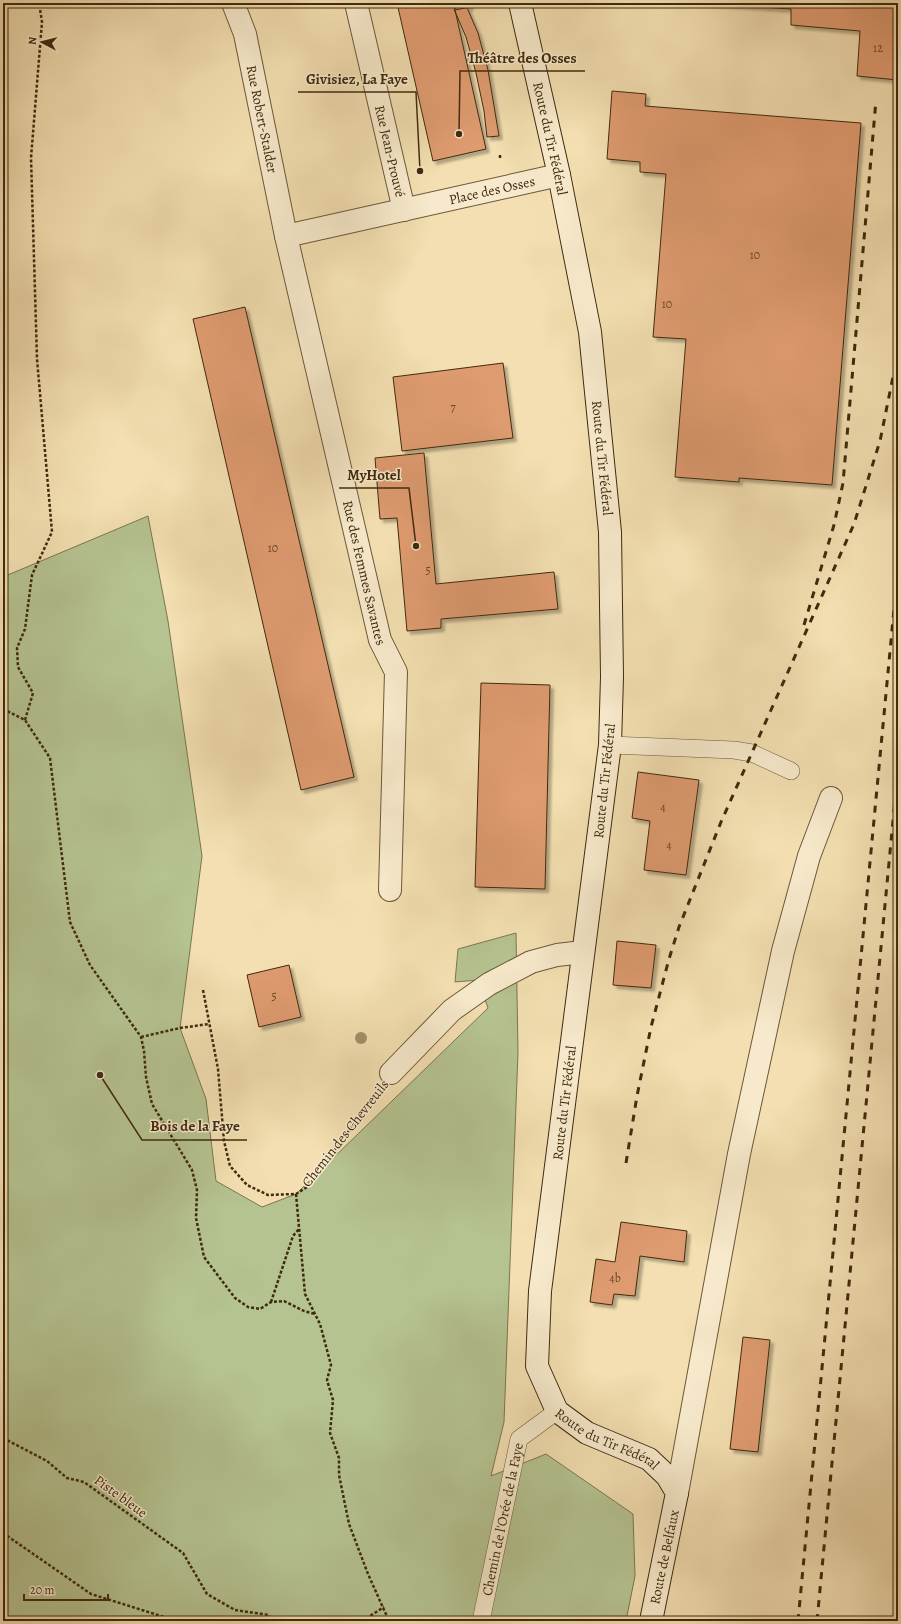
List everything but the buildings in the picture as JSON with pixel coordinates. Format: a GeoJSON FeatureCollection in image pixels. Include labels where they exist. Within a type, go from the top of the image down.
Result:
{"type":"FeatureCollection","features":[{"type":"Feature","properties":{"kind":"street","name":"Rue Robert-Stalder"},"geometry":{"type":"LineString","coordinates":[[233,3],[245,34],[286,236]]}},
{"type":"Feature","properties":{"kind":"street","name":"Rue Jean-Prouvé"},"geometry":{"type":"LineString","coordinates":[[356,3],[414,207]]}},
{"type":"Feature","properties":{"kind":"street","name":"Route du Tir Fédéral"},"geometry":{"type":"LineString","coordinates":[[520,3],[559,175],[590,332],[610,532],[612,677],[610,745],[540,1292],[537,1366],[557,1412],[587,1433],[649,1460],[667,1476],[677,1493]]}},
{"type":"Feature","properties":{"kind":"street","name":"Place des Osses"},"geometry":{"type":"LineString","coordinates":[[286,236],[559,175]]}},
{"type":"Feature","properties":{"kind":"street","name":"Rue des Femmes Savantes"},"geometry":{"type":"LineString","coordinates":[[286,236],[380,640],[396,672],[390,890]]}},
{"type":"Feature","properties":{"kind":"street","name":"Route de Belfaux"},"geometry":{"type":"LineString","coordinates":[[651,1621],[677,1493],[738,1154],[783,951],[809,856],[831,798]]}},
{"type":"Feature","properties":{"kind":"street","name":"Chemin des Chevreuils"},"geometry":{"type":"LineString","coordinates":[[391,1073],[452,1010],[488,984],[531,962],[557,955],[583,952]]}},
{"type":"Feature","properties":{"kind":"lane"},"geometry":{"type":"LineString","coordinates":[[610,745],[734,750],[752,753],[791,771]]}},
{"type":"Feature","properties":{"kind":"lane","name":"Chemin de l'Orée de la Faye"},"geometry":{"type":"LineString","coordinates":[[481,1621],[519,1439],[557,1412]]}},
{"type":"Feature","properties":{"kind":"path"},"geometry":{"type":"LineString","coordinates":[[25,720],[33,693],[18,667],[17,648],[25,628],[32,575],[52,532],[37,359],[31,158],[42,22],[38,3]]}},
{"type":"Feature","properties":{"kind":"path"},"geometry":{"type":"LineString","coordinates":[[3,708],[25,720],[50,758],[70,922],[90,965],[141,1037],[146,1077],[152,1104],[192,1170],[197,1190],[196,1218],[204,1257],[235,1298],[248,1307],[260,1309],[271,1302],[284,1301],[304,1311],[315,1314]]}},
{"type":"Feature","properties":{"kind":"path","name":"Chemin des Chevreuils"},"geometry":{"type":"LineString","coordinates":[[203,990],[218,1069],[224,1141],[230,1166],[247,1185],[268,1195],[296,1194],[307,1186],[391,1073]]}},
{"type":"Feature","properties":{"kind":"path"},"geometry":{"type":"LineString","coordinates":[[141,1037],[180,1028],[209,1024]]}},
{"type":"Feature","properties":{"kind":"path"},"geometry":{"type":"LineString","coordinates":[[296,1194],[305,1294],[320,1324],[331,1365],[327,1380],[334,1400],[330,1433],[339,1458],[339,1475],[349,1524],[368,1574],[389,1621]]}},
{"type":"Feature","properties":{"kind":"path"},"geometry":{"type":"LineString","coordinates":[[271,1302],[293,1236],[299,1229]]}},
{"type":"Feature","properties":{"kind":"path","name":"Piste bleue"},"geometry":{"type":"LineString","coordinates":[[3,1438],[47,1461],[67,1478],[84,1482],[183,1553],[207,1594],[235,1610],[269,1615],[270,1621]]}},
{"type":"Feature","properties":{"kind":"path"},"geometry":{"type":"LineString","coordinates":[[3,1533],[91,1594],[177,1621]]}},
{"type":"Feature","properties":{"kind":"path"},"geometry":{"type":"LineString","coordinates":[[362,1621],[384,1607]]}},
{"type":"Feature","properties":{"kind":"green space"},"geometry":{"type":"Polygon","coordinates":[[[148,516],[168,621],[202,856],[180,1028],[206,1099],[216,1181],[262,1207],[296,1194],[488,1008],[478,980],[455,982],[458,949],[516,933],[518,1052],[504,1422],[491,1476],[546,1454],[633,1514],[635,1576],[626,1621],[3,1621],[3,577],[148,516]]]}},
{"type":"Feature","properties":{"kind":"railway"},"geometry":{"type":"LineString","coordinates":[[804,625],[834,525],[843,483],[876,100]]}},
{"type":"Feature","properties":{"kind":"railway"},"geometry":{"type":"LineString","coordinates":[[626,1163],[637,1096],[651,1027],[679,927],[721,822],[854,524],[880,441],[896,362],[898,341]]}},
{"type":"Feature","properties":{"kind":"railway"},"geometry":{"type":"LineString","coordinates":[[798,1621],[898,567]]}},
{"type":"Feature","properties":{"kind":"railway"},"geometry":{"type":"LineString","coordinates":[[817,1621],[898,768]]}},
{"type":"Feature","properties":{"kind":"place","name":"Théâtre des Osses"},"geometry":{"type":"Point","coordinates":[459,134]}},
{"type":"Feature","properties":{"kind":"place","name":"Givisiez, La Faye"},"geometry":{"type":"Point","coordinates":[420,171]}},
{"type":"Feature","properties":{"kind":"place","name":"MyHotel"},"geometry":{"type":"Point","coordinates":[416,546]}},
{"type":"Feature","properties":{"kind":"place","name":"Bois de la Faye"},"geometry":{"type":"Point","coordinates":[100,1075]}}]}
